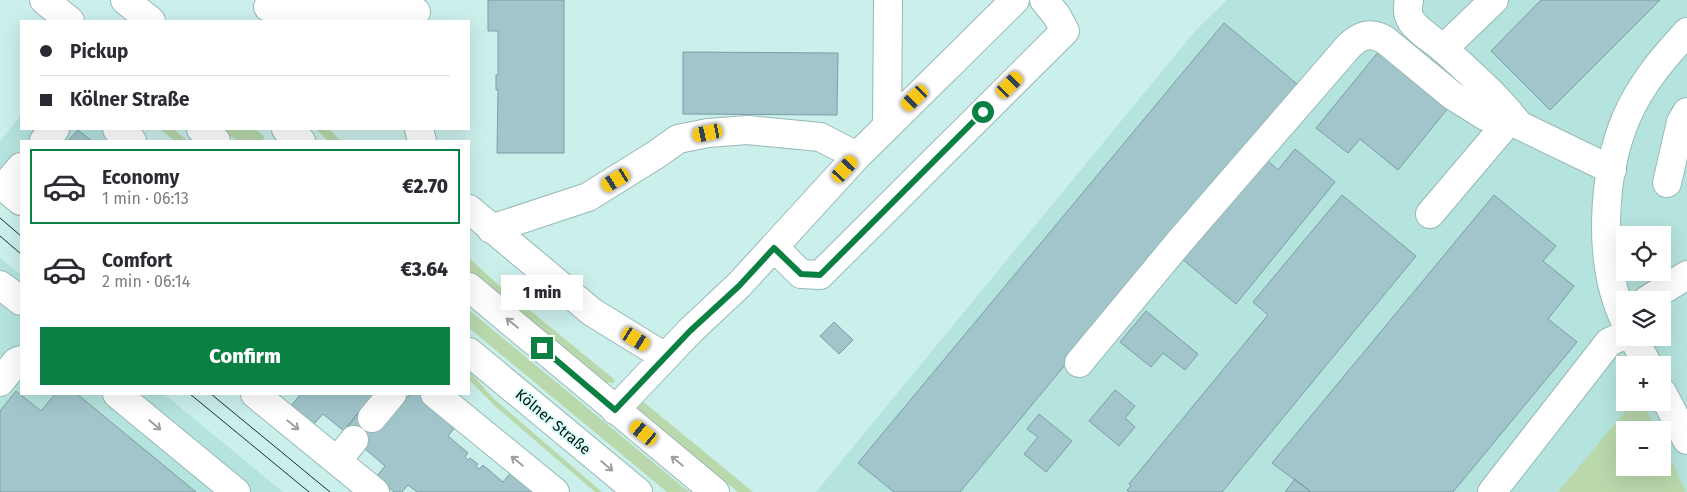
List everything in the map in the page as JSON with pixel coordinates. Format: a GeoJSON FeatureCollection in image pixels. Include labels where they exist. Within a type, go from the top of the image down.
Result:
{"type":"FeatureCollection","features":[{"type":"Feature","properties":{"kind":"main road"},"geometry":{"type":"LineString","coordinates":[[44,0],[69,20]]}},
{"type":"Feature","properties":{"kind":"main road"},"geometry":{"type":"LineString","coordinates":[[887,126],[888,0]]}},
{"type":"Feature","properties":{"kind":"main road"},"geometry":{"type":"LineString","coordinates":[[615,410],[690,331],[739,286],[857,156],[1015,0]]}},
{"type":"Feature","properties":{"kind":"main road"},"geometry":{"type":"LineString","coordinates":[[774,248],[801,274],[820,275],[1065,31],[1057,16],[1044,0]]}},
{"type":"Feature","properties":{"kind":"main road"},"geometry":{"type":"LineString","coordinates":[[1408,0],[1407,8],[1413,24],[1504,104],[1513,124]]}},
{"type":"Feature","properties":{"kind":"main road"},"geometry":{"type":"LineString","coordinates":[[1443,49],[1494,0]]}},
{"type":"Feature","properties":{"kind":"main road"},"geometry":{"type":"LineString","coordinates":[[266,9],[327,8],[416,11]]}},
{"type":"Feature","properties":{"kind":"main road"},"geometry":{"type":"LineString","coordinates":[[1616,297],[1611,283],[1607,249],[1606,210],[1617,142],[1628,114],[1643,87],[1664,57],[1687,32]]}},
{"type":"Feature","properties":{"kind":"main road"},"geometry":{"type":"LineString","coordinates":[[1079,363],[1181,240],[1355,40],[1368,35],[1379,36],[1394,46],[1453,96],[1485,116],[1513,124],[1612,170]]}},
{"type":"Feature","properties":{"kind":"main road"},"geometry":{"type":"LineString","coordinates":[[1667,182],[1681,122],[1687,112]]}},
{"type":"Feature","properties":{"kind":"main road"},"geometry":{"type":"LineString","coordinates":[[1430,214],[1513,124]]}},
{"type":"Feature","properties":{"kind":"main road"},"geometry":{"type":"LineString","coordinates":[[45,140],[54,130]]}},
{"type":"Feature","properties":{"kind":"main road"},"geometry":{"type":"LineString","coordinates":[[118,130],[131,140]]}},
{"type":"Feature","properties":{"kind":"main road"},"geometry":{"type":"LineString","coordinates":[[201,130],[215,140]]}},
{"type":"Feature","properties":{"kind":"main road"},"geometry":{"type":"LineString","coordinates":[[287,130],[300,140]]}},
{"type":"Feature","properties":{"kind":"main road"},"geometry":{"type":"LineString","coordinates":[[491,229],[588,197],[678,139],[708,133],[747,130],[820,137],[857,156]]}},
{"type":"Feature","properties":{"kind":"main road"},"geometry":{"type":"LineString","coordinates":[[8,191],[20,169]]}},
{"type":"Feature","properties":{"kind":"main road"},"geometry":{"type":"LineString","coordinates":[[470,210],[592,312],[665,358]]}},
{"type":"Feature","properties":{"kind":"main road"},"geometry":{"type":"LineString","coordinates":[[1661,291],[1687,275]]}},
{"type":"Feature","properties":{"kind":"main road"},"geometry":{"type":"LineString","coordinates":[[0,285],[20,300]]}},
{"type":"Feature","properties":{"kind":"main road"},"geometry":{"type":"LineString","coordinates":[[470,288],[715,492]]}},
{"type":"Feature","properties":{"kind":"main road"},"geometry":{"type":"LineString","coordinates":[[1492,492],[1616,331]]}},
{"type":"Feature","properties":{"kind":"main road","name":"Kölner Straße"},"geometry":{"type":"LineString","coordinates":[[470,353],[638,492]]}},
{"type":"Feature","properties":{"kind":"main road"},"geometry":{"type":"LineString","coordinates":[[118,395],[236,492]]}},
{"type":"Feature","properties":{"kind":"main road"},"geometry":{"type":"LineString","coordinates":[[256,395],[375,492]]}},
{"type":"Feature","properties":{"kind":"main road"},"geometry":{"type":"LineString","coordinates":[[372,418],[391,395]]}},
{"type":"Feature","properties":{"kind":"main road"},"geometry":{"type":"LineString","coordinates":[[436,395],[555,492]]}},
{"type":"Feature","properties":{"kind":"main road"},"geometry":{"type":"LineString","coordinates":[[1671,409],[1687,438]]}},
{"type":"Feature","properties":{"kind":"main road"},"geometry":{"type":"LineString","coordinates":[[337,461],[354,440]]}},
{"type":"Feature","properties":{"kind":"shaded area"},"geometry":{"type":"Polygon","coordinates":[[[1227,0],[1687,0],[1687,492],[816,492],[1196,30],[1227,0]]]}},
{"type":"Feature","properties":{"kind":"shaded area"},"geometry":{"type":"Polygon","coordinates":[[[20,116],[20,130],[134,130],[148,140],[20,140],[20,210],[0,193],[0,141],[20,116]]]}},
{"type":"Feature","properties":{"kind":"shaded area"},"geometry":{"type":"Polygon","coordinates":[[[161,130],[174,130],[187,140],[174,140],[161,130]]]}},
{"type":"Feature","properties":{"kind":"shaded area"},"geometry":{"type":"Polygon","coordinates":[[[222,130],[256,130],[265,137],[262,140],[236,140],[222,130]]]}},
{"type":"Feature","properties":{"kind":"shaded area"},"geometry":{"type":"Polygon","coordinates":[[[317,130],[330,130],[340,140],[327,140],[317,130]]]}},
{"type":"Feature","properties":{"kind":"shaded area"},"geometry":{"type":"Polygon","coordinates":[[[0,258],[20,274],[20,395],[165,395],[283,492],[0,492],[0,258]]]}},
{"type":"Feature","properties":{"kind":"shaded area"},"geometry":{"type":"Polygon","coordinates":[[[470,259],[495,282],[615,380],[613,383],[604,382],[576,361],[470,272],[470,259]]]}},
{"type":"Feature","properties":{"kind":"shaded area"},"geometry":{"type":"Polygon","coordinates":[[[470,311],[689,492],[667,492],[470,329],[470,311]]]}},
{"type":"Feature","properties":{"kind":"shaded area"},"geometry":{"type":"Polygon","coordinates":[[[470,372],[494,399],[602,492],[595,492],[495,406],[470,381],[470,372]]]}},
{"type":"Feature","properties":{"kind":"shaded area"},"geometry":{"type":"Polygon","coordinates":[[[640,399],[753,492],[738,492],[635,407],[640,399]]]}},
{"type":"Feature","properties":{"kind":"shaded area"},"geometry":{"type":"Polygon","coordinates":[[[1625,411],[1647,411],[1652,421],[1617,421],[1625,411]]]}},
{"type":"Feature","properties":{"kind":"shaded area"},"geometry":{"type":"Polygon","coordinates":[[[1616,422],[1616,476],[1671,476],[1671,460],[1686,492],[1558,492],[1616,422]]]}},
{"type":"Feature","properties":{"kind":"building"},"geometry":{"type":"Polygon","coordinates":[[[488,0],[564,0],[564,153],[497,153],[498,90],[496,90],[496,75],[498,75],[498,31],[488,31],[488,0]]]}},
{"type":"Feature","properties":{"kind":"building"},"geometry":{"type":"Polygon","coordinates":[[[1541,0],[1660,0],[1550,110],[1491,51],[1541,0]]]}},
{"type":"Feature","properties":{"kind":"building"},"geometry":{"type":"Polygon","coordinates":[[[1224,23],[1297,84],[960,492],[894,492],[858,463],[1224,23]]]}},
{"type":"Feature","properties":{"kind":"building"},"geometry":{"type":"Polygon","coordinates":[[[1380,50],[1449,107],[1398,170],[1360,139],[1348,153],[1316,128],[1380,50]]]}},
{"type":"Feature","properties":{"kind":"building"},"geometry":{"type":"Polygon","coordinates":[[[683,52],[838,53],[837,115],[683,114],[683,52]]]}},
{"type":"Feature","properties":{"kind":"building"},"geometry":{"type":"Polygon","coordinates":[[[78,130],[91,140],[69,140],[78,130]]]}},
{"type":"Feature","properties":{"kind":"building"},"geometry":{"type":"Polygon","coordinates":[[[1295,149],[1335,182],[1236,304],[1182,259],[1265,158],[1278,170],[1295,149]]]}},
{"type":"Feature","properties":{"kind":"building"},"geometry":{"type":"Polygon","coordinates":[[[1342,195],[1416,256],[1222,492],[1129,492],[1127,490],[1131,486],[1129,484],[1268,315],[1253,302],[1342,195]]]}},
{"type":"Feature","properties":{"kind":"building"},"geometry":{"type":"Polygon","coordinates":[[[1494,195],[1556,246],[1543,261],[1574,286],[1548,319],[1577,342],[1453,492],[1311,492],[1272,463],[1494,195]]]}},
{"type":"Feature","properties":{"kind":"building"},"geometry":{"type":"Polygon","coordinates":[[[1146,311],[1198,354],[1185,370],[1163,353],[1151,367],[1120,342],[1146,311]]]}},
{"type":"Feature","properties":{"kind":"building"},"geometry":{"type":"Polygon","coordinates":[[[834,322],[853,340],[839,354],[820,336],[834,322]]]}},
{"type":"Feature","properties":{"kind":"building"},"geometry":{"type":"Polygon","coordinates":[[[1115,390],[1135,406],[1125,418],[1135,427],[1119,446],[1089,421],[1115,390]]]}},
{"type":"Feature","properties":{"kind":"building"},"geometry":{"type":"Polygon","coordinates":[[[16,391],[41,411],[54,395],[78,395],[196,492],[0,492],[0,411],[16,391]]]}},
{"type":"Feature","properties":{"kind":"building"},"geometry":{"type":"Polygon","coordinates":[[[300,395],[373,395],[344,431],[323,414],[313,425],[291,406],[300,395]]]}},
{"type":"Feature","properties":{"kind":"building"},"geometry":{"type":"Polygon","coordinates":[[[409,395],[420,395],[457,425],[448,436],[468,453],[465,457],[468,460],[470,458],[478,464],[476,466],[479,469],[483,465],[503,482],[512,471],[538,492],[417,492],[408,485],[402,492],[394,492],[376,477],[385,466],[344,431],[361,409],[383,427],[409,395]]]}},
{"type":"Feature","properties":{"kind":"building"},"geometry":{"type":"Polygon","coordinates":[[[1039,414],[1072,441],[1046,472],[1024,454],[1038,437],[1027,429],[1039,414]]]}},
{"type":"Feature","properties":{"kind":"building"},"geometry":{"type":"Polygon","coordinates":[[[1295,479],[1311,492],[1285,492],[1295,479]]]}},
{"type":"Feature","properties":{"kind":"tram line"},"geometry":{"type":"LineString","coordinates":[[0,218],[20,235]]}},
{"type":"Feature","properties":{"kind":"tram line"},"geometry":{"type":"LineString","coordinates":[[0,236],[20,253]]}},
{"type":"Feature","properties":{"kind":"tram line"},"geometry":{"type":"LineString","coordinates":[[191,395],[309,492]]}},
{"type":"Feature","properties":{"kind":"tram line"},"geometry":{"type":"LineString","coordinates":[[212,395],[330,492]]}},
{"type":"Feature","properties":{"kind":"route"},"geometry":{"type":"LineString","coordinates":[[542,348],[615,410],[690,331],[739,286],[774,248],[801,274],[820,275],[983,112]]}}]}
